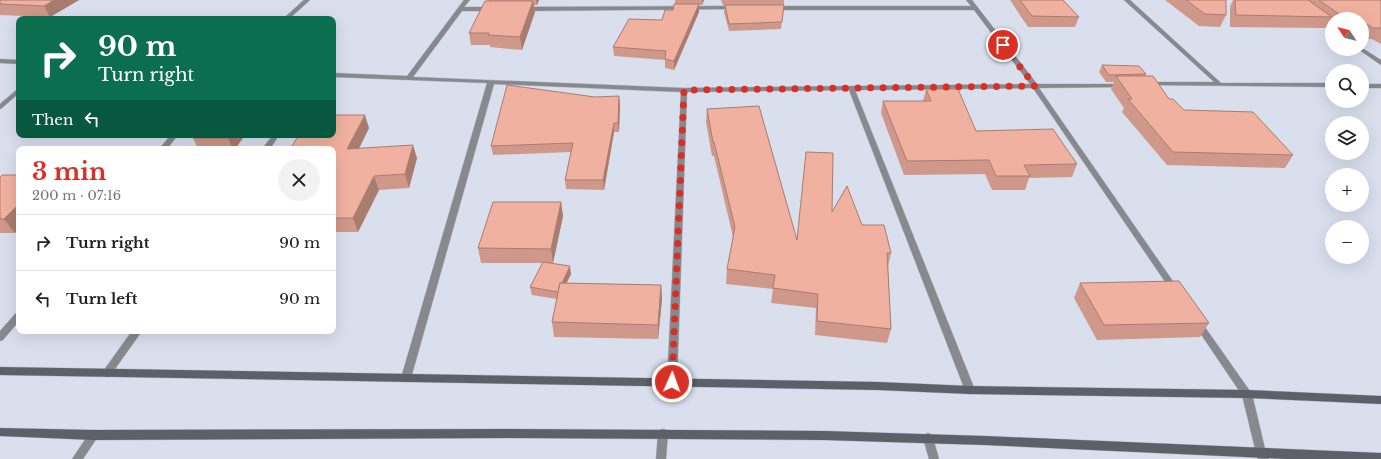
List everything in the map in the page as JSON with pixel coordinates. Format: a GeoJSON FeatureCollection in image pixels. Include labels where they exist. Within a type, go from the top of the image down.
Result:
{"type":"FeatureCollection","features":[{"type":"Feature","properties":{"kind":"main road"},"geometry":{"type":"LineString","coordinates":[[0,371],[878,386],[970,390],[1246,394],[1381,400]]}},
{"type":"Feature","properties":{"kind":"main road"},"geometry":{"type":"LineString","coordinates":[[0,432],[94,435],[663,433],[928,438],[1262,457],[1381,458]]}},
{"type":"Feature","properties":{"kind":"street"},"geometry":{"type":"LineString","coordinates":[[289,16],[307,0]]}},
{"type":"Feature","properties":{"kind":"street"},"geometry":{"type":"LineString","coordinates":[[409,78],[467,0]]}},
{"type":"Feature","properties":{"kind":"street"},"geometry":{"type":"LineString","coordinates":[[969,0],[1035,86],[1179,296]]}},
{"type":"Feature","properties":{"kind":"street"},"geometry":{"type":"LineString","coordinates":[[1127,0],[1219,84]]}},
{"type":"Feature","properties":{"kind":"street"},"geometry":{"type":"LineString","coordinates":[[516,9],[738,8]]}},
{"type":"Feature","properties":{"kind":"street"},"geometry":{"type":"LineString","coordinates":[[770,8],[976,8]]}},
{"type":"Feature","properties":{"kind":"street"},"geometry":{"type":"LineString","coordinates":[[461,9],[500,9]]}},
{"type":"Feature","properties":{"kind":"street"},"geometry":{"type":"LineString","coordinates":[[1314,16],[1325,24]]}},
{"type":"Feature","properties":{"kind":"street"},"geometry":{"type":"LineString","coordinates":[[1369,55],[1381,63]]}},
{"type":"Feature","properties":{"kind":"street"},"geometry":{"type":"LineString","coordinates":[[0,61],[16,62]]}},
{"type":"Feature","properties":{"kind":"street"},"geometry":{"type":"LineString","coordinates":[[336,75],[684,90],[1131,85]]}},
{"type":"Feature","properties":{"kind":"street"},"geometry":{"type":"LineString","coordinates":[[406,378],[491,82]]}},
{"type":"Feature","properties":{"kind":"street"},"geometry":{"type":"LineString","coordinates":[[1139,84],[1325,85]]}},
{"type":"Feature","properties":{"kind":"street"},"geometry":{"type":"LineString","coordinates":[[1369,86],[1381,86]]}},
{"type":"Feature","properties":{"kind":"street"},"geometry":{"type":"LineString","coordinates":[[851,88],[970,390]]}},
{"type":"Feature","properties":{"kind":"street"},"geometry":{"type":"LineString","coordinates":[[672,382],[684,90]]}},
{"type":"Feature","properties":{"kind":"street"},"geometry":{"type":"LineString","coordinates":[[0,107],[16,93]]}},
{"type":"Feature","properties":{"kind":"street"},"geometry":{"type":"LineString","coordinates":[[166,146],[172,138]]}},
{"type":"Feature","properties":{"kind":"street"},"geometry":{"type":"LineString","coordinates":[[1193,316],[1246,394],[1262,457]]}},
{"type":"Feature","properties":{"kind":"street"},"geometry":{"type":"LineString","coordinates":[[0,337],[16,318]]}},
{"type":"Feature","properties":{"kind":"street"},"geometry":{"type":"LineString","coordinates":[[108,373],[135,334]]}},
{"type":"Feature","properties":{"kind":"street"},"geometry":{"type":"LineString","coordinates":[[661,459],[663,433]]}},
{"type":"Feature","properties":{"kind":"street"},"geometry":{"type":"LineString","coordinates":[[77,459],[94,435]]}},
{"type":"Feature","properties":{"kind":"street"},"geometry":{"type":"LineString","coordinates":[[928,438],[934,459]]}},
{"type":"Feature","properties":{"kind":"building"},"geometry":{"type":"Polygon","coordinates":[[[0,0],[54,0],[44,6],[0,4],[0,0]]]}},
{"type":"Feature","properties":{"kind":"building"},"geometry":{"type":"Polygon","coordinates":[[[1020,0],[1063,0],[1079,17],[1032,16],[1020,0]]]}},
{"type":"Feature","properties":{"kind":"building"},"geometry":{"type":"Polygon","coordinates":[[[1186,0],[1226,0],[1226,15],[1205,14],[1186,0]]]}},
{"type":"Feature","properties":{"kind":"building"},"geometry":{"type":"Polygon","coordinates":[[[1235,0],[1308,0],[1325,12],[1325,17],[1236,15],[1235,0]]]}},
{"type":"Feature","properties":{"kind":"building"},"geometry":{"type":"Polygon","coordinates":[[[1319,0],[1381,0],[1381,28],[1373,28],[1369,25],[1369,12],[1336,12],[1319,0]]]}},
{"type":"Feature","properties":{"kind":"building"},"geometry":{"type":"Polygon","coordinates":[[[485,1],[533,1],[520,37],[488,35],[489,33],[469,33],[485,1]]]}},
{"type":"Feature","properties":{"kind":"building"},"geometry":{"type":"Polygon","coordinates":[[[674,4],[699,4],[674,61],[665,59],[666,51],[613,47],[629,19],[662,20],[665,10],[673,10],[674,4]]]}},
{"type":"Feature","properties":{"kind":"building"},"geometry":{"type":"Polygon","coordinates":[[[725,5],[784,5],[782,22],[729,24],[725,5]]]}},
{"type":"Feature","properties":{"kind":"building"},"geometry":{"type":"Polygon","coordinates":[[[1102,65],[1139,66],[1146,74],[1109,75],[1102,65]]]}},
{"type":"Feature","properties":{"kind":"building"},"geometry":{"type":"Polygon","coordinates":[[[1116,76],[1153,76],[1169,99],[1173,99],[1184,110],[1253,112],[1293,155],[1173,152],[1128,99],[1132,99],[1116,76]]]}},
{"type":"Feature","properties":{"kind":"building"},"geometry":{"type":"Polygon","coordinates":[[[507,85],[595,97],[619,96],[618,123],[614,123],[603,180],[565,180],[573,143],[491,146],[507,85]]]}},
{"type":"Feature","properties":{"kind":"building"},"geometry":{"type":"Polygon","coordinates":[[[926,89],[958,89],[976,131],[1053,129],[1077,164],[1024,165],[1030,176],[996,176],[989,160],[907,161],[883,101],[931,101],[926,89]]]}},
{"type":"Feature","properties":{"kind":"building"},"geometry":{"type":"Polygon","coordinates":[[[759,106],[797,240],[806,152],[833,153],[832,212],[847,186],[862,225],[884,225],[891,253],[887,253],[891,329],[817,321],[818,294],[773,288],[775,275],[727,269],[735,227],[713,142],[707,109],[759,106]]]}},
{"type":"Feature","properties":{"kind":"building"},"geometry":{"type":"Polygon","coordinates":[[[336,115],[365,115],[347,149],[413,145],[405,174],[374,176],[353,218],[336,218],[336,146],[292,146],[297,138],[336,138],[336,115]]]}},
{"type":"Feature","properties":{"kind":"building"},"geometry":{"type":"Polygon","coordinates":[[[2,175],[16,175],[16,207],[4,219],[0,219],[0,177],[2,175]]]}},
{"type":"Feature","properties":{"kind":"building"},"geometry":{"type":"Polygon","coordinates":[[[493,202],[561,202],[551,249],[478,248],[493,202]]]}},
{"type":"Feature","properties":{"kind":"building"},"geometry":{"type":"Polygon","coordinates":[[[543,262],[570,266],[562,283],[560,283],[558,292],[530,287],[543,262]]]}},
{"type":"Feature","properties":{"kind":"building"},"geometry":{"type":"Polygon","coordinates":[[[1179,281],[1209,323],[1104,325],[1080,283],[1179,281]]]}},
{"type":"Feature","properties":{"kind":"building"},"geometry":{"type":"Polygon","coordinates":[[[560,283],[661,285],[658,325],[552,322],[560,283]]]}},
{"type":"Feature","properties":{"kind":"route"},"geometry":{"type":"LineString","coordinates":[[672,382],[684,90],[1035,86],[1003,45]]}}]}
